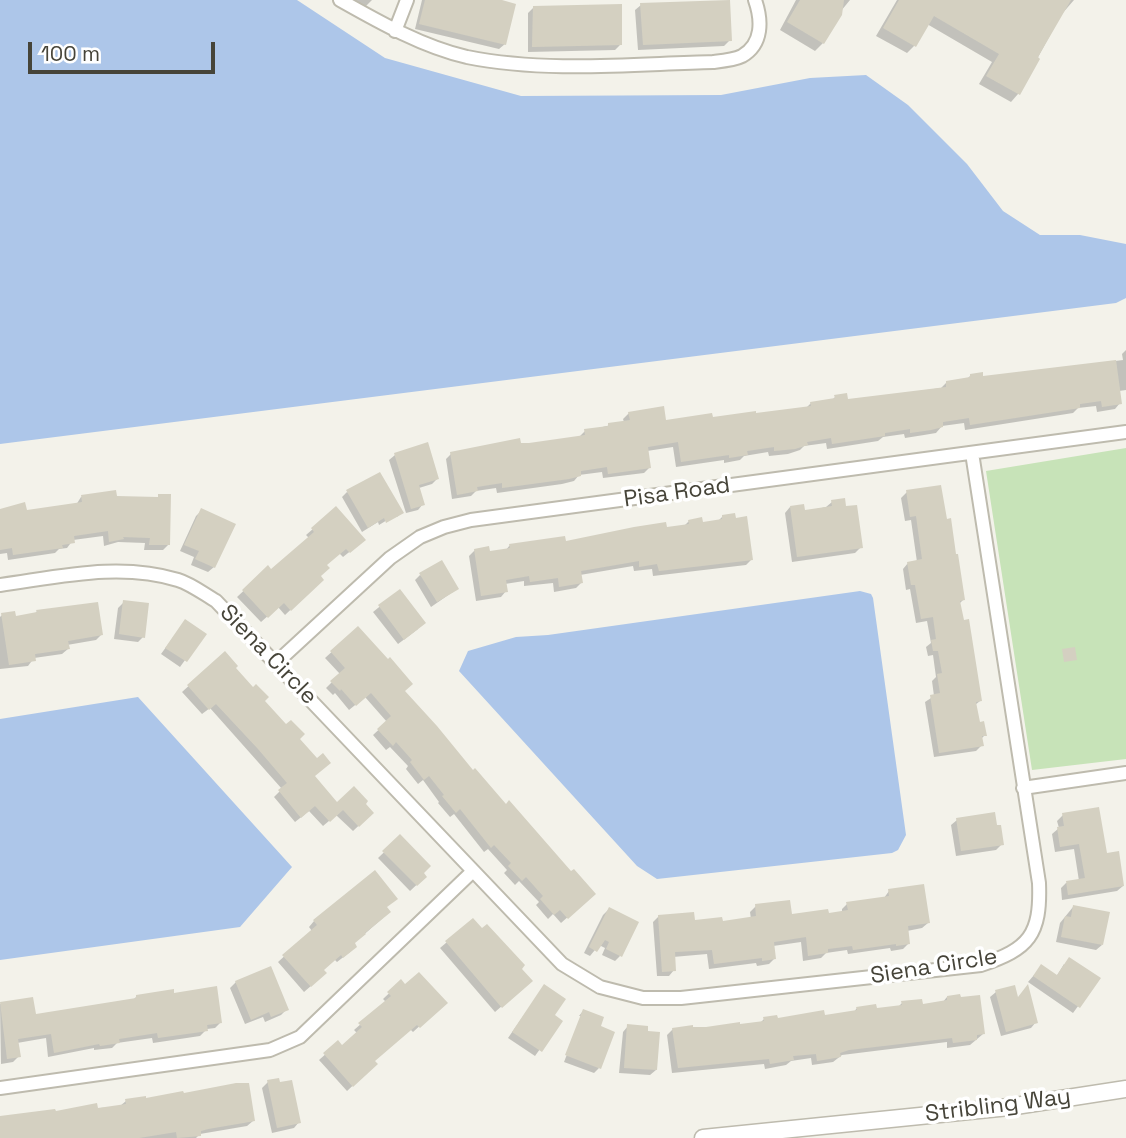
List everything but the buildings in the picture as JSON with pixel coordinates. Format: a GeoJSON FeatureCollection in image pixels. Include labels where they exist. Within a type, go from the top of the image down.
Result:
{"type":"FeatureCollection","features":[{"type":"Feature","properties":{"kind":"street"},"geometry":{"type":"LineString","coordinates":[[340,0],[395,31],[465,56],[536,66],[713,62],[741,57],[756,43],[760,32],[755,0]]}},
{"type":"Feature","properties":{"kind":"street"},"geometry":{"type":"LineString","coordinates":[[395,31],[407,0]]}},
{"type":"Feature","properties":{"kind":"street","name":"Pisa Road"},"geometry":{"type":"LineString","coordinates":[[276,663],[390,558],[420,537],[444,527],[471,520],[1126,432]]}},
{"type":"Feature","properties":{"kind":"street","name":"Siena Circle"},"geometry":{"type":"LineString","coordinates":[[0,585],[106,570],[146,572],[181,581],[216,601],[562,964],[600,987],[643,998],[681,998],[981,965],[1010,955],[1029,939],[1040,909],[1039,883],[972,453]]}},
{"type":"Feature","properties":{"kind":"street"},"geometry":{"type":"LineString","coordinates":[[1023,788],[1126,773]]}},
{"type":"Feature","properties":{"kind":"street"},"geometry":{"type":"LineString","coordinates":[[0,1088],[270,1051],[300,1037],[473,871]]}},
{"type":"Feature","properties":{"kind":"street","name":"Stribling Way"},"geometry":{"type":"LineString","coordinates":[[703,1138],[1009,1107],[1126,1089]]}},
{"type":"Feature","properties":{"kind":"green space"},"geometry":{"type":"Polygon","coordinates":[[[1126,448],[1126,759],[1032,770],[986,471],[1126,448]]]}},
{"type":"Feature","properties":{"kind":"water"},"geometry":{"type":"Polygon","coordinates":[[[0,0],[297,0],[385,58],[521,96],[721,95],[810,78],[866,75],[908,105],[967,164],[1003,211],[1040,235],[1080,235],[1126,244],[1126,298],[1116,303],[0,444],[0,0]]]}},
{"type":"Feature","properties":{"kind":"water"},"geometry":{"type":"Polygon","coordinates":[[[860,591],[871,594],[873,598],[906,835],[898,850],[892,853],[657,879],[637,866],[459,671],[468,651],[516,637],[548,635],[860,591]]]}},
{"type":"Feature","properties":{"kind":"water"},"geometry":{"type":"Polygon","coordinates":[[[138,697],[292,867],[240,927],[0,960],[0,719],[138,697]]]}}]}
